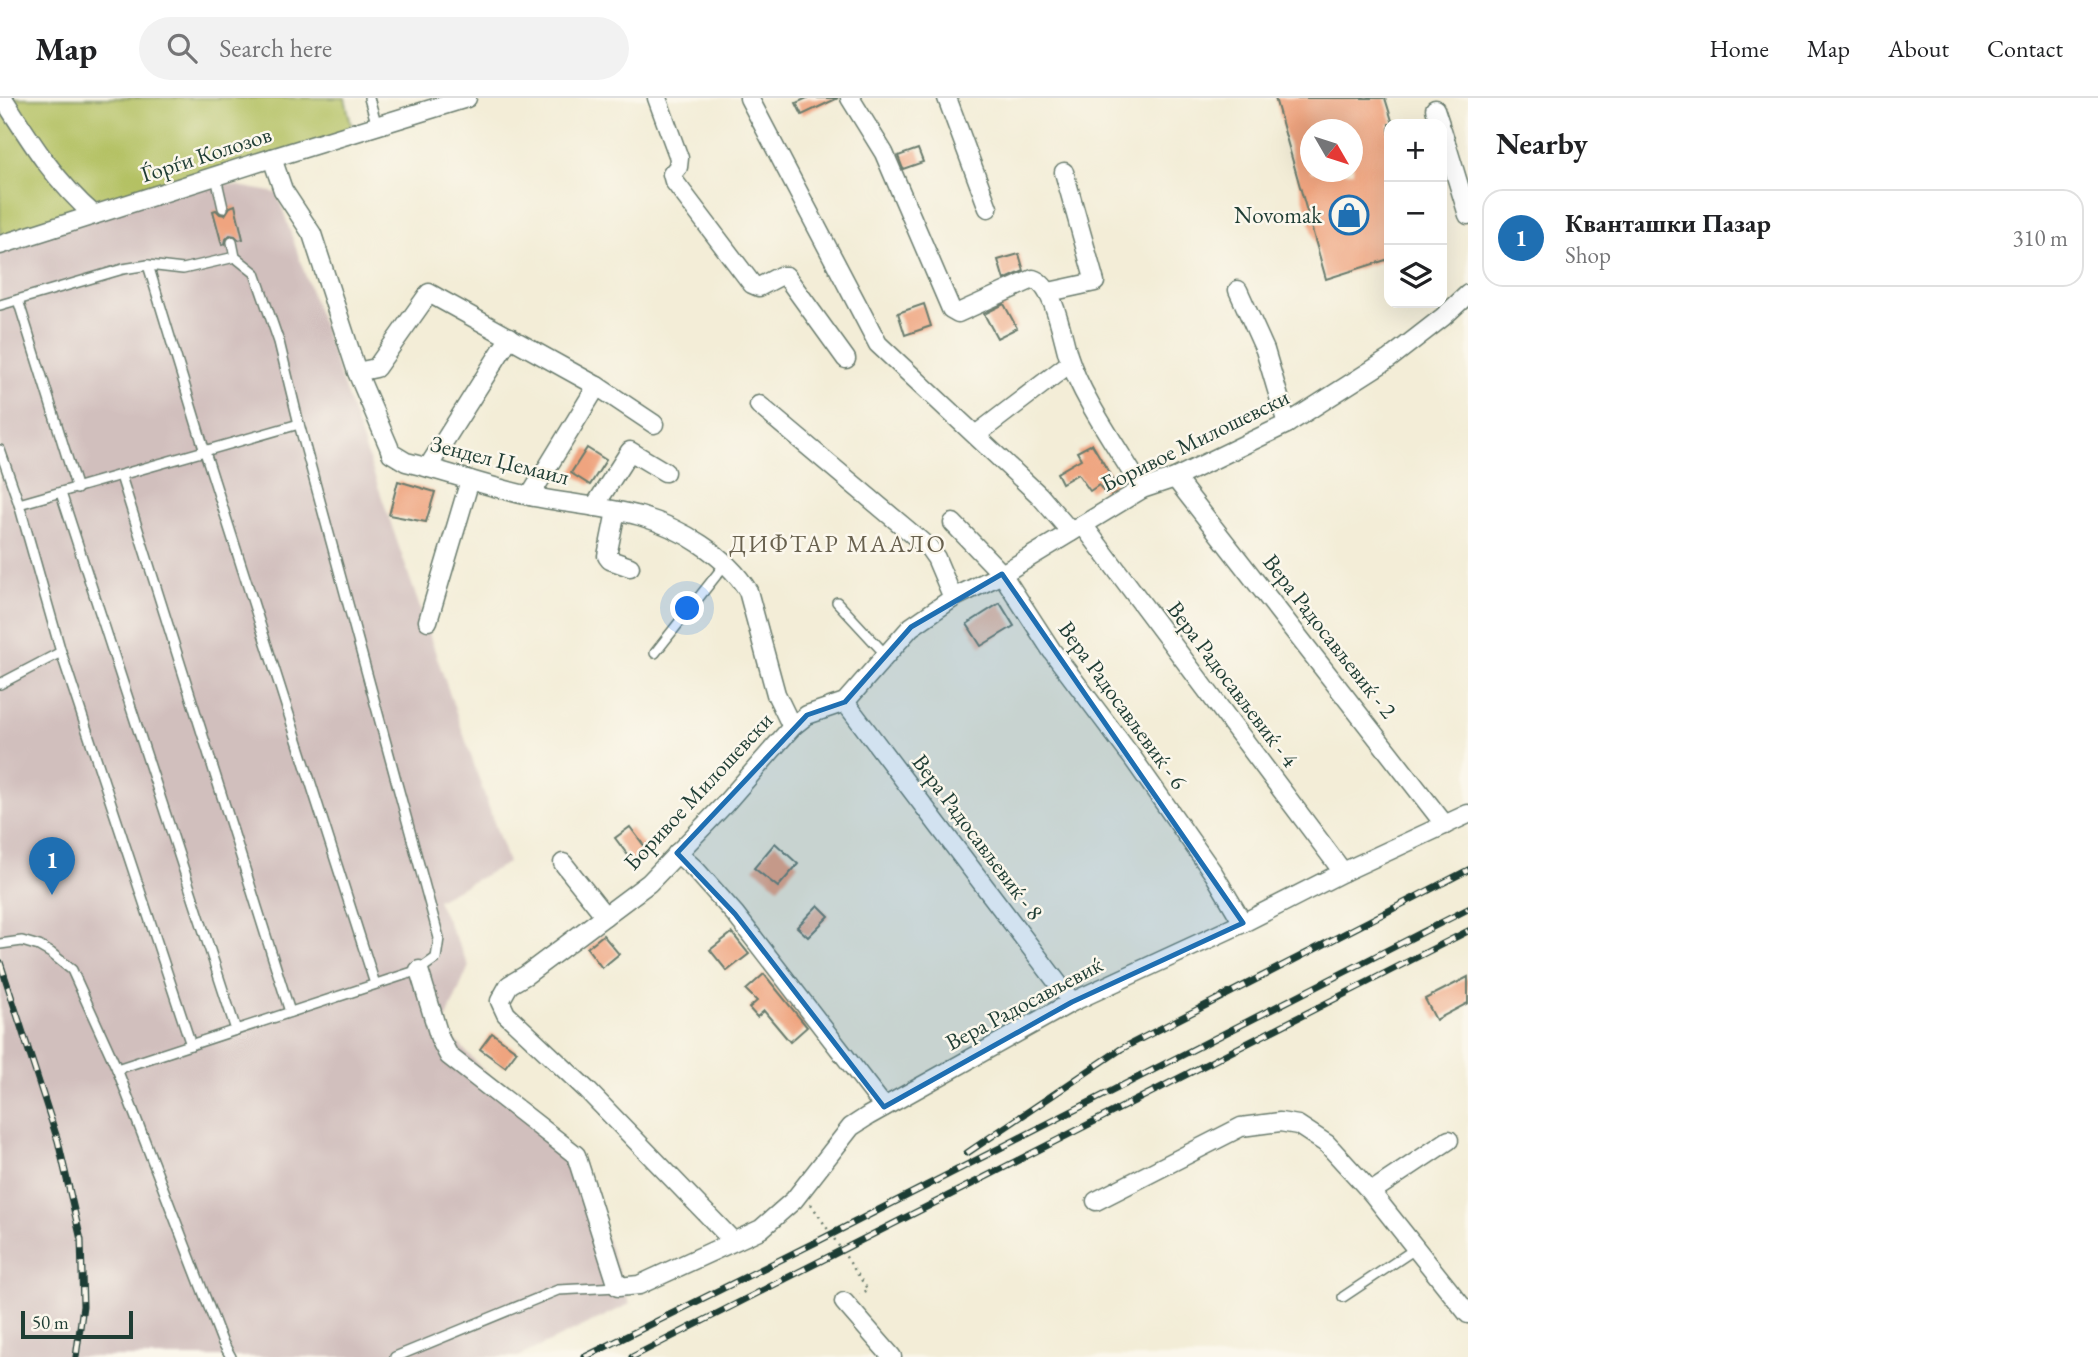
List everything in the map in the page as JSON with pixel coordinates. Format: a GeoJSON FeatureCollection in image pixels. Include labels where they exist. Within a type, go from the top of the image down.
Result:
{"type":"FeatureCollection","features":[{"type":"Feature","properties":{"kind":"street"},"geometry":{"type":"LineString","coordinates":[[3,98],[40,158],[68,191],[94,215]]}},
{"type":"Feature","properties":{"kind":"street","name":"Ѓорѓи Колозов"},"geometry":{"type":"LineString","coordinates":[[0,246],[467,98]]}},
{"type":"Feature","properties":{"kind":"street"},"geometry":{"type":"LineString","coordinates":[[657,98],[679,158],[678,167],[672,174],[674,181],[752,284],[759,287],[780,276],[786,276],[846,359]]}},
{"type":"Feature","properties":{"kind":"street","name":"Вера Радосављевиќ - 4"},"geometry":{"type":"LineString","coordinates":[[750,98],[878,344],[1077,528],[1343,872]]}},
{"type":"Feature","properties":{"kind":"street"},"geometry":{"type":"LineString","coordinates":[[850,98],[884,153],[951,309],[958,313],[1033,279],[1041,282],[1049,292],[1070,363],[1142,489]]}},
{"type":"Feature","properties":{"kind":"street"},"geometry":{"type":"LineString","coordinates":[[947,98],[988,208]]}},
{"type":"Feature","properties":{"kind":"street"},"geometry":{"type":"LineString","coordinates":[[1447,146],[1468,215]]}},
{"type":"Feature","properties":{"kind":"street","name":"Зендел Џемаил"},"geometry":{"type":"LineString","coordinates":[[272,158],[282,190],[312,234],[358,372],[391,453],[406,462],[530,496],[641,516],[672,529],[726,563],[748,591],[776,694],[792,727]]}},
{"type":"Feature","properties":{"kind":"street"},"geometry":{"type":"LineString","coordinates":[[1049,292],[1095,282],[1064,172]]}},
{"type":"Feature","properties":{"kind":"street"},"geometry":{"type":"LineString","coordinates":[[1238,290],[1265,350],[1287,424]]}},
{"type":"Feature","properties":{"kind":"street"},"geometry":{"type":"LineString","coordinates":[[358,372],[376,368],[429,293],[597,386],[654,424]]}},
{"type":"Feature","properties":{"kind":"street","name":"Боривое Милошевски"},"geometry":{"type":"LineString","coordinates":[[733,1241],[588,1091],[502,1009],[500,1001],[509,985],[527,975],[555,951],[649,883],[724,805],[792,727],[807,715],[845,702],[911,627],[953,598],[1002,574],[1142,489],[1175,478],[1287,424],[1389,359],[1468,294]]}},
{"type":"Feature","properties":{"kind":"street"},"geometry":{"type":"LineString","coordinates":[[428,467],[510,337]]}},
{"type":"Feature","properties":{"kind":"street"},"geometry":{"type":"LineString","coordinates":[[977,434],[1070,363]]}},
{"type":"Feature","properties":{"kind":"street"},"geometry":{"type":"LineString","coordinates":[[530,496],[597,386]]}},
{"type":"Feature","properties":{"kind":"street"},"geometry":{"type":"LineString","coordinates":[[759,405],[929,548],[953,598]]}},
{"type":"Feature","properties":{"kind":"street"},"geometry":{"type":"LineString","coordinates":[[594,507],[631,451],[665,472]]}},
{"type":"Feature","properties":{"kind":"street","name":"Вера Радосављевиќ - 2"},"geometry":{"type":"LineString","coordinates":[[1175,478],[1445,825]]}},
{"type":"Feature","properties":{"kind":"street"},"geometry":{"type":"LineString","coordinates":[[428,621],[470,480]]}},
{"type":"Feature","properties":{"kind":"street"},"geometry":{"type":"LineString","coordinates":[[616,511],[607,556],[610,560],[630,567]]}},
{"type":"Feature","properties":{"kind":"street","name":"Вера Радосављевиќ - 6"},"geometry":{"type":"LineString","coordinates":[[953,523],[1002,574],[1052,651],[1134,760],[1213,874],[1243,923]]}},
{"type":"Feature","properties":{"kind":"street","name":"Вера Радосављевиќ - 8"},"geometry":{"type":"LineString","coordinates":[[845,702],[1072,1002]]}},
{"type":"Feature","properties":{"kind":"street","name":"Вера Радосављевиќ"},"geometry":{"type":"LineString","coordinates":[[618,1287],[639,1285],[761,1229],[794,1200],[852,1127],[1072,1002],[1468,814]]}},
{"type":"Feature","properties":{"kind":"street"},"geometry":{"type":"LineString","coordinates":[[677,853],[695,869],[735,915],[884,1107]]}},
{"type":"Feature","properties":{"kind":"street"},"geometry":{"type":"LineString","coordinates":[[563,863],[605,916]]}},
{"type":"Feature","properties":{"kind":"street"},"geometry":{"type":"LineString","coordinates":[[419,970],[440,1039],[449,1056],[576,1155],[618,1287]]}},
{"type":"Feature","properties":{"kind":"street"},"geometry":{"type":"LineString","coordinates":[[1096,1201],[1241,1127],[1280,1122],[1298,1125],[1320,1139],[1371,1192],[1468,1314]]}},
{"type":"Feature","properties":{"kind":"street"},"geometry":{"type":"LineString","coordinates":[[1371,1192],[1449,1140]]}},
{"type":"Feature","properties":{"kind":"street"},"geometry":{"type":"LineString","coordinates":[[844,1301],[892,1357]]}},
{"type":"Feature","properties":{"kind":"lane"},"geometry":{"type":"LineString","coordinates":[[369,98],[377,126]]}},
{"type":"Feature","properties":{"kind":"lane"},"geometry":{"type":"LineString","coordinates":[[216,177],[223,208]]}},
{"type":"Feature","properties":{"kind":"lane"},"geometry":{"type":"LineString","coordinates":[[117,1069],[419,970],[436,958],[439,938],[279,342],[255,273],[235,257],[232,242]]}},
{"type":"Feature","properties":{"kind":"lane"},"geometry":{"type":"LineString","coordinates":[[0,305],[123,268],[148,265],[183,269],[235,257]]}},
{"type":"Feature","properties":{"kind":"lane"},"geometry":{"type":"LineString","coordinates":[[148,265],[375,984]]}},
{"type":"Feature","properties":{"kind":"lane"},"geometry":{"type":"LineString","coordinates":[[18,300],[77,489]]}},
{"type":"Feature","properties":{"kind":"lane"},"geometry":{"type":"LineString","coordinates":[[19,504],[299,424]]}},
{"type":"Feature","properties":{"kind":"lane"},"geometry":{"type":"LineString","coordinates":[[0,450],[19,504],[61,652],[191,1045]]}},
{"type":"Feature","properties":{"kind":"lane"},"geometry":{"type":"LineString","coordinates":[[121,476],[290,1012]]}},
{"type":"Feature","properties":{"kind":"lane"},"geometry":{"type":"LineString","coordinates":[[61,494],[236,1030]]}},
{"type":"Feature","properties":{"kind":"lane"},"geometry":{"type":"LineString","coordinates":[[655,653],[726,563]]}},
{"type":"Feature","properties":{"kind":"lane"},"geometry":{"type":"LineString","coordinates":[[837,603],[886,655]]}},
{"type":"Feature","properties":{"kind":"lane"},"geometry":{"type":"LineString","coordinates":[[0,684],[61,652]]}},
{"type":"Feature","properties":{"kind":"lane"},"geometry":{"type":"LineString","coordinates":[[0,944],[22,942],[39,946],[72,970],[117,1069],[231,1357]]}},
{"type":"Feature","properties":{"kind":"lane"},"geometry":{"type":"LineString","coordinates":[[1343,1297],[1415,1249]]}},
{"type":"Feature","properties":{"kind":"lane"},"geometry":{"type":"LineString","coordinates":[[395,1357],[558,1290],[618,1287]]}},
{"type":"Feature","properties":{"kind":"path"},"geometry":{"type":"LineString","coordinates":[[802,1190],[868,1290],[844,1301]]}},
{"type":"Feature","properties":{"kind":"highlighted area"},"geometry":{"type":"Polygon","coordinates":[[[1002,574],[1243,923],[1072,1002],[884,1107],[735,914],[677,853],[807,715],[845,702],[911,627],[1002,574]]]}},
{"type":"Feature","properties":{"kind":"shaded area"},"geometry":{"type":"Polygon","coordinates":[[[205,180],[277,193],[508,863],[437,900],[469,966],[443,1027],[585,1179],[630,1304],[518,1357],[0,1357],[0,246],[205,180]]]}},
{"type":"Feature","properties":{"kind":"green space"},"geometry":{"type":"Polygon","coordinates":[[[0,98],[345,98],[353,133],[0,246],[0,98]]]}},
{"type":"Feature","properties":{"kind":"building"},"geometry":{"type":"Polygon","coordinates":[[[807,98],[838,98],[802,115],[796,103],[807,98]]]}},
{"type":"Feature","properties":{"kind":"building","name":"Novomak"},"geometry":{"type":"Polygon","coordinates":[[[1275,98],[1385,98],[1391,119],[1384,119],[1384,261],[1326,279],[1275,98]]]}},
{"type":"Feature","properties":{"kind":"building"},"geometry":{"type":"Polygon","coordinates":[[[918,149],[923,162],[903,169],[898,156],[918,149]]]}},
{"type":"Feature","properties":{"kind":"building"},"geometry":{"type":"Polygon","coordinates":[[[235,205],[243,239],[239,240],[230,235],[222,245],[213,211],[225,215],[230,207],[235,205]]]}},
{"type":"Feature","properties":{"kind":"building"},"geometry":{"type":"Polygon","coordinates":[[[1019,254],[1024,271],[1004,280],[998,260],[1019,254]]]}},
{"type":"Feature","properties":{"kind":"building"},"geometry":{"type":"Polygon","coordinates":[[[924,304],[931,326],[905,335],[898,313],[924,304]]]}},
{"type":"Feature","properties":{"kind":"building"},"geometry":{"type":"Polygon","coordinates":[[[1004,304],[1017,328],[997,338],[984,314],[1004,304]]]}},
{"type":"Feature","properties":{"kind":"building"},"geometry":{"type":"Polygon","coordinates":[[[1092,444],[1117,486],[1105,494],[1099,485],[1090,491],[1078,474],[1062,483],[1057,473],[1081,459],[1077,452],[1092,444]]]}},
{"type":"Feature","properties":{"kind":"building"},"geometry":{"type":"Polygon","coordinates":[[[587,448],[606,460],[590,485],[571,473],[587,448]]]}},
{"type":"Feature","properties":{"kind":"building"},"geometry":{"type":"Polygon","coordinates":[[[398,481],[435,492],[426,522],[389,515],[398,481]]]}},
{"type":"Feature","properties":{"kind":"building"},"geometry":{"type":"Polygon","coordinates":[[[1000,603],[1014,626],[981,646],[967,624],[1000,603]]]}},
{"type":"Feature","properties":{"kind":"building"},"geometry":{"type":"Polygon","coordinates":[[[630,827],[648,851],[633,862],[615,838],[630,827]]]}},
{"type":"Feature","properties":{"kind":"building"},"geometry":{"type":"Polygon","coordinates":[[[775,843],[798,864],[778,887],[754,868],[775,843]]]}},
{"type":"Feature","properties":{"kind":"building"},"geometry":{"type":"Polygon","coordinates":[[[818,905],[829,916],[808,937],[797,927],[818,905]]]}},
{"type":"Feature","properties":{"kind":"building"},"geometry":{"type":"Polygon","coordinates":[[[732,933],[749,954],[727,971],[710,950],[732,933]]]}},
{"type":"Feature","properties":{"kind":"building"},"geometry":{"type":"Polygon","coordinates":[[[603,935],[619,954],[602,968],[587,948],[603,935]]]}},
{"type":"Feature","properties":{"kind":"building"},"geometry":{"type":"Polygon","coordinates":[[[764,974],[807,1027],[790,1042],[764,1011],[757,1017],[749,1008],[757,1001],[746,990],[764,974]]]}},
{"type":"Feature","properties":{"kind":"building"},"geometry":{"type":"Polygon","coordinates":[[[1468,977],[1468,1003],[1436,1020],[1425,999],[1468,977]]]}},
{"type":"Feature","properties":{"kind":"building"},"geometry":{"type":"Polygon","coordinates":[[[492,1033],[517,1051],[505,1067],[480,1049],[492,1033]]]}},
{"type":"Feature","properties":{"kind":"railway"},"geometry":{"type":"LineString","coordinates":[[967,1153],[1121,1049],[1468,870]]}},
{"type":"Feature","properties":{"kind":"railway"},"geometry":{"type":"LineString","coordinates":[[585,1357],[1468,909]]}},
{"type":"Feature","properties":{"kind":"railway"},"geometry":{"type":"LineString","coordinates":[[632,1357],[1468,931]]}},
{"type":"Feature","properties":{"kind":"railway"},"geometry":{"type":"LineString","coordinates":[[0,962],[58,1141],[81,1240],[83,1306],[76,1357]]}},
{"type":"Feature","properties":{"kind":"place","name":"Novomak"},"geometry":{"type":"Point","coordinates":[1349,215]}},
{"type":"Feature","properties":{"kind":"place","name":"Кванташки Пазар"},"geometry":{"type":"Point","coordinates":[52,895]}},
{"type":"Feature","properties":{"kind":"district","name":"ДИФТАР МААЛО"},"geometry":{"type":"Point","coordinates":[838,544]}}]}
